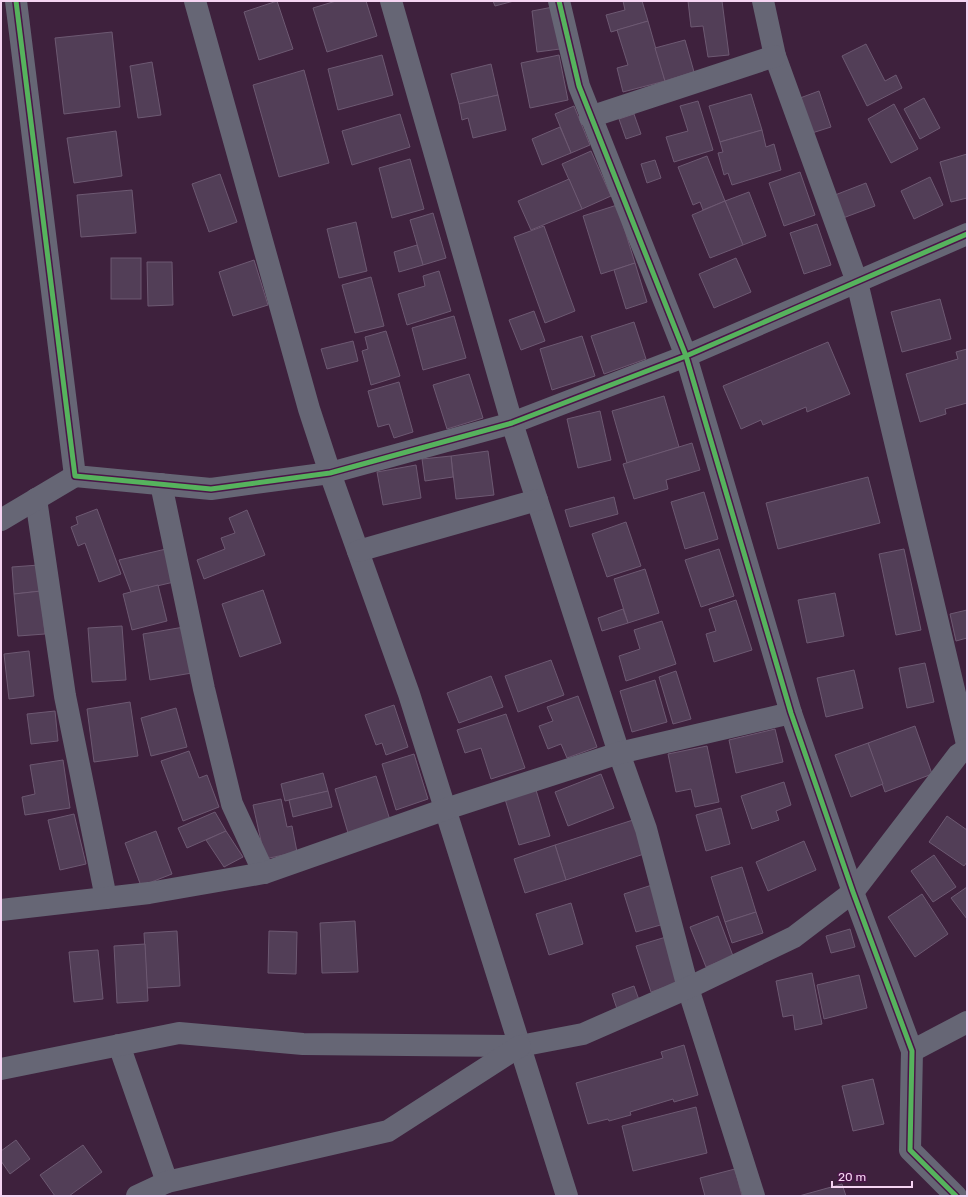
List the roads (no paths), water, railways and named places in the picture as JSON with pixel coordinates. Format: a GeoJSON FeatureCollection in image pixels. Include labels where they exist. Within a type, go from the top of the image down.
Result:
{"type":"FeatureCollection","features":[{"type":"Feature","properties":{"kind":"street"},"geometry":{"type":"LineString","coordinates":[[1,3],[7,1]]}},
{"type":"Feature","properties":{"kind":"street"},"geometry":{"type":"LineString","coordinates":[[16,1],[75,476]]}},
{"type":"Feature","properties":{"kind":"street"},"geometry":{"type":"LineString","coordinates":[[195,1],[309,409],[330,473],[409,694],[567,1196]]}},
{"type":"Feature","properties":{"kind":"street"},"geometry":{"type":"LineString","coordinates":[[391,1],[512,423],[646,829],[688,988],[754,1196]]}},
{"type":"Feature","properties":{"kind":"street"},"geometry":{"type":"LineString","coordinates":[[559,1],[579,86],[686,356],[791,713],[853,892],[912,1051],[910,1150],[956,1196]]}},
{"type":"Feature","properties":{"kind":"street"},"geometry":{"type":"LineString","coordinates":[[763,1],[775,56],[857,282],[967,744]]}},
{"type":"Feature","properties":{"kind":"street"},"geometry":{"type":"LineString","coordinates":[[590,117],[775,56]]}},
{"type":"Feature","properties":{"kind":"street"},"geometry":{"type":"LineString","coordinates":[[1,520],[75,476],[211,489],[330,473],[512,423],[686,356],[967,234]]}},
{"type":"Feature","properties":{"kind":"street"},"geometry":{"type":"LineString","coordinates":[[161,484],[204,689],[232,804],[264,873]]}},
{"type":"Feature","properties":{"kind":"street"},"geometry":{"type":"LineString","coordinates":[[36,499],[65,696],[106,898]]}},
{"type":"Feature","properties":{"kind":"street"},"geometry":{"type":"LineString","coordinates":[[358,550],[537,500]]}},
{"type":"Feature","properties":{"kind":"street"},"geometry":{"type":"LineString","coordinates":[[1,910],[149,893],[264,873],[446,809],[620,753],[791,713]]}},
{"type":"Feature","properties":{"kind":"street"},"geometry":{"type":"LineString","coordinates":[[1,1069],[179,1033],[303,1044],[520,1046],[583,1034],[688,988],[794,937],[853,892],[958,755],[967,749]]}},
{"type":"Feature","properties":{"kind":"street"},"geometry":{"type":"LineString","coordinates":[[912,1051],[967,1022]]}},
{"type":"Feature","properties":{"kind":"street"},"geometry":{"type":"LineString","coordinates":[[119,1045],[167,1182]]}},
{"type":"Feature","properties":{"kind":"street"},"geometry":{"type":"LineString","coordinates":[[137,1196],[167,1182],[388,1131],[520,1046]]}}]}
